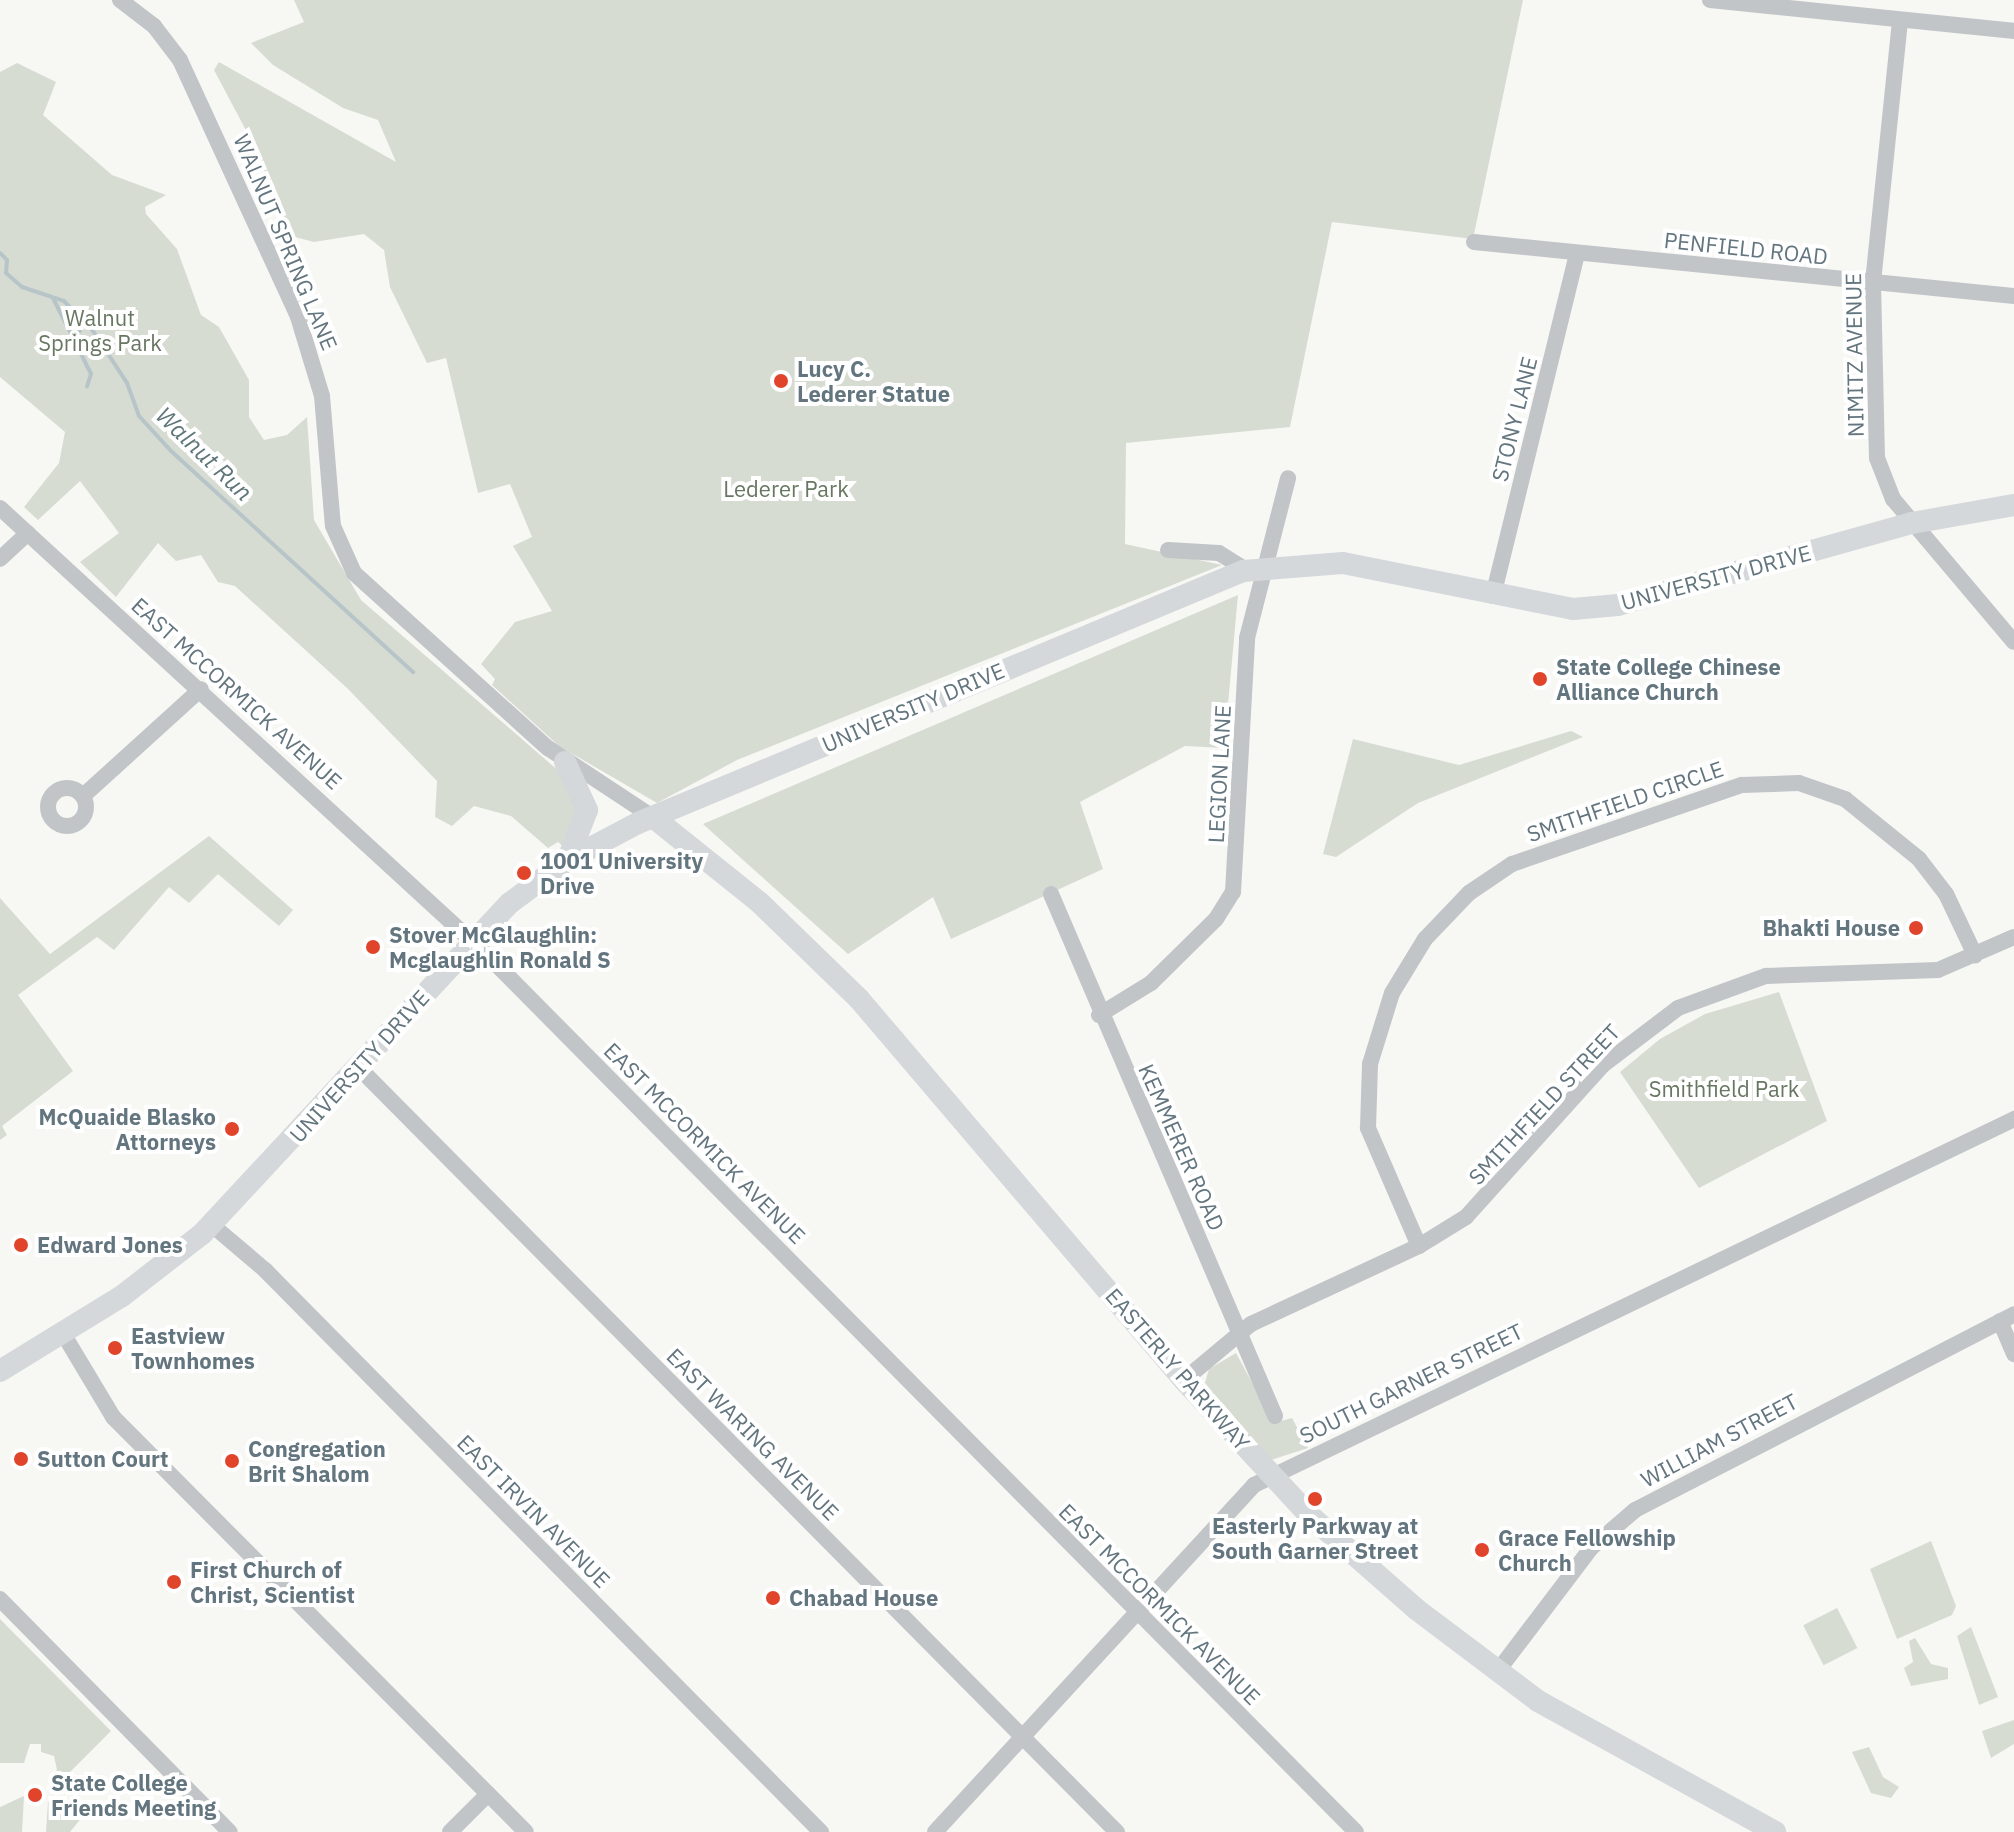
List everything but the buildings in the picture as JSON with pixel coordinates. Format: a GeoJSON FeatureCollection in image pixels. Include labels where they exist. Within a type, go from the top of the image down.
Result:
{"type":"FeatureCollection","features":[{"type":"Feature","properties":{"kind":"main road","name":"UNIVERSITY DRIVE"},"geometry":{"type":"LineString","coordinates":[[0,1371],[64,1335],[163,1267],[212,1225],[472,940],[568,860],[654,818],[1256,568],[1365,566],[1493,596],[1573,609],[1618,605],[1912,523],[2014,505]]}},
{"type":"Feature","properties":{"kind":"main road"},"geometry":{"type":"LineString","coordinates":[[565,762],[587,810],[582,836],[568,860]]}},
{"type":"Feature","properties":{"kind":"main road","name":"EASTERLY PARKWAY"},"geometry":{"type":"LineString","coordinates":[[654,818],[759,902],[859,999],[1184,1380],[1271,1474],[1384,1582],[1497,1672],[1582,1730],[1775,1832]]}},
{"type":"Feature","properties":{"kind":"street","name":"WALNUT SPRING LANE"},"geometry":{"type":"LineString","coordinates":[[120,0],[154,26],[180,60],[298,317],[322,396],[333,526],[347,562],[565,762],[654,818]]}},
{"type":"Feature","properties":{"kind":"street"},"geometry":{"type":"LineString","coordinates":[[1710,0],[2014,31]]}},
{"type":"Feature","properties":{"kind":"street","name":"NIMITZ AVENUE"},"geometry":{"type":"LineString","coordinates":[[1900,21],[1873,283],[1877,458],[1893,499],[2014,642]]}},
{"type":"Feature","properties":{"kind":"street","name":"PENFIELD ROAD"},"geometry":{"type":"LineString","coordinates":[[1474,242],[2014,296]]}},
{"type":"Feature","properties":{"kind":"street","name":"STONY LANE"},"geometry":{"type":"LineString","coordinates":[[1493,596],[1577,253]]}},
{"type":"Feature","properties":{"kind":"street","name":"LEGION LANE"},"geometry":{"type":"LineString","coordinates":[[1099,1015],[1151,983],[1216,919],[1233,892],[1247,638],[1256,568],[1288,478]]}},
{"type":"Feature","properties":{"kind":"street","name":"EAST MCCORMICK AVENUE"},"geometry":{"type":"LineString","coordinates":[[0,508],[472,940],[1356,1832]]}},
{"type":"Feature","properties":{"kind":"street"},"geometry":{"type":"LineString","coordinates":[[0,559],[28,533]]}},
{"type":"Feature","properties":{"kind":"street"},"geometry":{"type":"LineString","coordinates":[[1168,550],[1219,553],[1256,568]]}},
{"type":"Feature","properties":{"kind":"street"},"geometry":{"type":"LineString","coordinates":[[83,796],[201,689]]}},
{"type":"Feature","properties":{"kind":"street","name":"SMITHFIELD CIRCLE"},"geometry":{"type":"LineString","coordinates":[[1419,1246],[1368,1128],[1370,1064],[1392,993],[1425,939],[1469,893],[1512,864],[1742,785],[1799,783],[1845,799],[1919,859],[1946,894],[1975,955]]}},
{"type":"Feature","properties":{"kind":"street","name":"KEMMERER ROAD"},"geometry":{"type":"LineString","coordinates":[[1051,894],[1099,1015],[1275,1416]]}},
{"type":"Feature","properties":{"kind":"street","name":"SMITHFIELD STREET"},"geometry":{"type":"LineString","coordinates":[[1184,1380],[1238,1332],[1419,1246],[1483,1202],[1603,1065],[1678,1008],[1766,976],[1921,973],[1975,955],[2014,937]]}},
{"type":"Feature","properties":{"kind":"street","name":"EAST WARING AVENUE"},"geometry":{"type":"LineString","coordinates":[[358,1067],[1117,1832]]}},
{"type":"Feature","properties":{"kind":"street","name":"SOUTH GARNER STREET"},"geometry":{"type":"LineString","coordinates":[[935,1832],[1137,1611],[1271,1474],[2014,1119]]}},
{"type":"Feature","properties":{"kind":"street","name":"EAST IRVIN AVENUE"},"geometry":{"type":"LineString","coordinates":[[212,1225],[265,1270],[821,1832]]}},
{"type":"Feature","properties":{"kind":"street"},"geometry":{"type":"LineString","coordinates":[[2007,1317],[2014,1354]]}},
{"type":"Feature","properties":{"kind":"street","name":"WILLIAM STREET"},"geometry":{"type":"LineString","coordinates":[[1497,1672],[1591,1548],[1635,1510],[2007,1317]]}},
{"type":"Feature","properties":{"kind":"street"},"geometry":{"type":"LineString","coordinates":[[64,1335],[113,1417],[526,1832]]}},
{"type":"Feature","properties":{"kind":"street"},"geometry":{"type":"LineString","coordinates":[[0,1599],[230,1832]]}},
{"type":"Feature","properties":{"kind":"street"},"geometry":{"type":"LineString","coordinates":[[450,1832],[488,1794]]}},
{"type":"Feature","properties":{"kind":"green space","name":"Lederer Park"},"geometry":{"type":"Polygon","coordinates":[[[294,0],[1523,0],[1473,239],[1332,222],[1290,427],[1126,443],[1125,544],[1222,565],[737,760],[657,803],[559,746],[492,685],[495,679],[481,664],[515,622],[552,611],[513,546],[532,537],[510,484],[478,493],[446,358],[427,363],[390,287],[384,250],[364,234],[314,242],[295,237],[286,249],[283,244],[285,231],[258,153],[214,70],[219,62],[396,162],[378,120],[343,108],[273,65],[251,43],[304,22],[294,0]]]}},
{"type":"Feature","properties":{"kind":"green space","name":"Walnut Springs Park"},"geometry":{"type":"Polygon","coordinates":[[[17,63],[56,82],[43,115],[112,175],[166,195],[145,207],[146,214],[177,249],[201,315],[219,327],[249,380],[249,417],[264,440],[287,435],[307,417],[314,520],[361,600],[568,779],[580,796],[565,848],[558,842],[548,848],[511,816],[474,806],[452,826],[435,817],[437,781],[347,688],[235,586],[218,582],[201,555],[176,561],[158,543],[116,597],[80,562],[119,533],[80,481],[38,520],[24,507],[59,463],[65,432],[0,377],[0,72],[17,63]]]}},
{"type":"Feature","properties":{"kind":"green space"},"geometry":{"type":"Polygon","coordinates":[[[1238,595],[1224,748],[1185,746],[1080,802],[1103,869],[951,939],[933,897],[848,954],[703,824],[1238,595]]]}},
{"type":"Feature","properties":{"kind":"green space"},"geometry":{"type":"Polygon","coordinates":[[[1571,731],[1583,737],[1418,803],[1336,857],[1323,854],[1353,739],[1459,765],[1571,731]]]}},
{"type":"Feature","properties":{"kind":"green space"},"geometry":{"type":"Polygon","coordinates":[[[209,836],[293,910],[279,926],[218,874],[189,903],[169,887],[114,950],[97,937],[18,995],[73,1071],[2,1126],[7,1135],[0,1140],[0,898],[50,954],[209,836]]]}},
{"type":"Feature","properties":{"kind":"green space","name":"Smithfield Park"},"geometry":{"type":"Polygon","coordinates":[[[1779,992],[1827,1121],[1699,1188],[1620,1072],[1660,1039],[1705,1014],[1779,992]]]}},
{"type":"Feature","properties":{"kind":"green space"},"geometry":{"type":"Polygon","coordinates":[[[1236,1353],[1274,1423],[1292,1418],[1308,1448],[1271,1460],[1204,1386],[1209,1369],[1236,1353]]]}},
{"type":"Feature","properties":{"kind":"green space"},"geometry":{"type":"Polygon","coordinates":[[[1931,1541],[1956,1606],[1952,1615],[1897,1639],[1870,1569],[1931,1541]]]}},
{"type":"Feature","properties":{"kind":"green space"},"geometry":{"type":"Polygon","coordinates":[[[1837,1608],[1857,1648],[1824,1665],[1803,1625],[1837,1608]]]}},
{"type":"Feature","properties":{"kind":"green space"},"geometry":{"type":"Polygon","coordinates":[[[0,1619],[111,1731],[60,1782],[50,1776],[57,1770],[54,1756],[41,1752],[41,1744],[30,1744],[24,1763],[0,1763],[0,1619]]]}},
{"type":"Feature","properties":{"kind":"green space"},"geometry":{"type":"Polygon","coordinates":[[[1971,1627],[1998,1697],[1979,1705],[1957,1636],[1971,1627]]]}},
{"type":"Feature","properties":{"kind":"green space"},"geometry":{"type":"Polygon","coordinates":[[[1915,1638],[1931,1664],[1948,1668],[1948,1679],[1911,1686],[1904,1668],[1913,1662],[1909,1641],[1915,1638]]]}},
{"type":"Feature","properties":{"kind":"green space"},"geometry":{"type":"Polygon","coordinates":[[[2014,1720],[2014,1744],[1991,1758],[1982,1731],[2014,1720]]]}},
{"type":"Feature","properties":{"kind":"green space"},"geometry":{"type":"Polygon","coordinates":[[[1869,1747],[1883,1777],[1899,1787],[1891,1798],[1871,1793],[1852,1752],[1869,1747]]]}},
{"type":"Feature","properties":{"kind":"green space"},"geometry":{"type":"Polygon","coordinates":[[[24,1796],[22,1832],[0,1832],[0,1807],[24,1796]]]}},
{"type":"Feature","properties":{"kind":"green space"},"geometry":{"type":"Polygon","coordinates":[[[48,1801],[58,1814],[62,1809],[68,1815],[79,1805],[87,1811],[70,1832],[46,1832],[48,1801]]]}},
{"type":"Feature","properties":{"kind":"waterway","name":"Walnut Run"},"geometry":{"type":"LineString","coordinates":[[0,253],[7,260],[6,273],[22,287],[64,301],[93,331],[127,383],[139,416],[171,451],[413,672]]}},
{"type":"Feature","properties":{"kind":"waterway"},"geometry":{"type":"LineString","coordinates":[[53,298],[91,374],[87,386]]}},
{"type":"Feature","properties":{"kind":"waterway"},"geometry":{"type":"LineString","coordinates":[[78,314],[80,331]]}},
{"type":"Feature","properties":{"kind":"place","name":"Lucy C. Lederer Statue"},"geometry":{"type":"Point","coordinates":[781,381]}},
{"type":"Feature","properties":{"kind":"place","name":"State College Chinese Alliance Church"},"geometry":{"type":"Point","coordinates":[1540,679]}},
{"type":"Feature","properties":{"kind":"place","name":"1001 University Drive"},"geometry":{"type":"Point","coordinates":[524,873]}},
{"type":"Feature","properties":{"kind":"place","name":"Bhakti House"},"geometry":{"type":"Point","coordinates":[1916,928]}},
{"type":"Feature","properties":{"kind":"place","name":"Stover McGlaughlin: Mcglaughlin Ronald S"},"geometry":{"type":"Point","coordinates":[373,947]}},
{"type":"Feature","properties":{"kind":"place","name":"McQuaide Blasko Attorneys"},"geometry":{"type":"Point","coordinates":[232,1129]}},
{"type":"Feature","properties":{"kind":"place","name":"Edward Jones"},"geometry":{"type":"Point","coordinates":[21,1245]}},
{"type":"Feature","properties":{"kind":"place","name":"Eastview Townhomes"},"geometry":{"type":"Point","coordinates":[115,1348]}},
{"type":"Feature","properties":{"kind":"place","name":"Sutton Court"},"geometry":{"type":"Point","coordinates":[21,1459]}},
{"type":"Feature","properties":{"kind":"place","name":"Congregation Brit Shalom"},"geometry":{"type":"Point","coordinates":[232,1461]}},
{"type":"Feature","properties":{"kind":"place","name":"Easterly Parkway at South Garner Street"},"geometry":{"type":"Point","coordinates":[1315,1499]}},
{"type":"Feature","properties":{"kind":"place","name":"Grace Fellowship Church"},"geometry":{"type":"Point","coordinates":[1482,1550]}},
{"type":"Feature","properties":{"kind":"place","name":"First Church of Christ, Scientist"},"geometry":{"type":"Point","coordinates":[174,1582]}},
{"type":"Feature","properties":{"kind":"place","name":"Chabad House"},"geometry":{"type":"Point","coordinates":[773,1598]}},
{"type":"Feature","properties":{"kind":"place","name":"State College Friends Meeting"},"geometry":{"type":"Point","coordinates":[35,1795]}}]}
